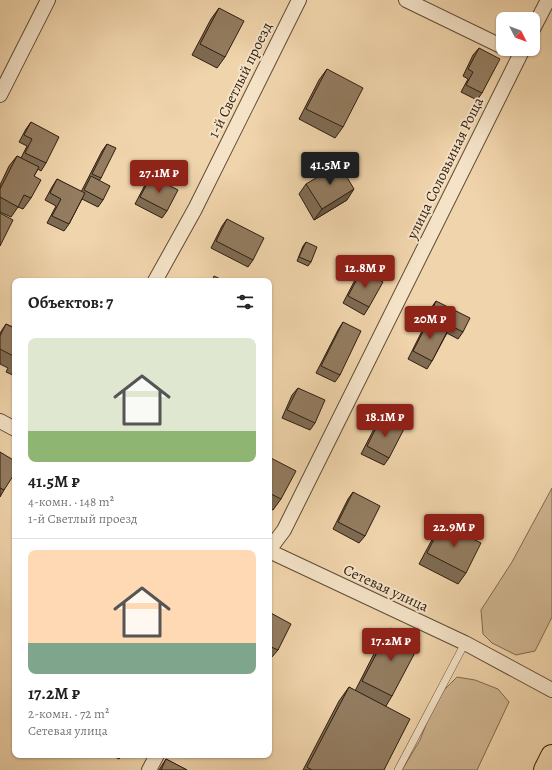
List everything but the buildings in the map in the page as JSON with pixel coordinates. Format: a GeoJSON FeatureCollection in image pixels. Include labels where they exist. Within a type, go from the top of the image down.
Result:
{"type":"FeatureCollection","features":[{"type":"Feature","properties":{"kind":"main road"},"geometry":{"type":"LineString","coordinates":[[545,770],[552,756]]}},
{"type":"Feature","properties":{"kind":"street"},"geometry":{"type":"LineString","coordinates":[[0,95],[48,0]]}},
{"type":"Feature","properties":{"kind":"street","name":"1-й Светлый проезд"},"geometry":{"type":"LineString","coordinates":[[157,278],[195,209],[299,0]]}},
{"type":"Feature","properties":{"kind":"street"},"geometry":{"type":"LineString","coordinates":[[406,0],[496,44]]}},
{"type":"Feature","properties":{"kind":"street"},"geometry":{"type":"LineString","coordinates":[[540,15],[548,0]]}},
{"type":"Feature","properties":{"kind":"street","name":"улица Соловьиная Роща"},"geometry":{"type":"LineString","coordinates":[[272,547],[284,530],[519,56]]}},
{"type":"Feature","properties":{"kind":"street"},"geometry":{"type":"LineString","coordinates":[[0,421],[12,427]]}},
{"type":"Feature","properties":{"kind":"street","name":"Сетевая улица"},"geometry":{"type":"LineString","coordinates":[[272,552],[465,643],[552,690]]}},
{"type":"Feature","properties":{"kind":"street"},"geometry":{"type":"LineString","coordinates":[[149,770],[155,758]]}},
{"type":"Feature","properties":{"kind":"lane"},"geometry":{"type":"LineString","coordinates":[[398,770],[465,643]]}},
{"type":"Feature","properties":{"kind":"shaded area"},"geometry":{"type":"Polygon","coordinates":[[[552,488],[552,617],[535,651],[516,655],[492,643],[483,634],[481,610],[512,562],[552,488]]]}},
{"type":"Feature","properties":{"kind":"shaded area"},"geometry":{"type":"Polygon","coordinates":[[[457,677],[475,680],[498,689],[509,702],[477,770],[402,770],[420,740],[434,704],[444,690],[457,677]]]}}]}
